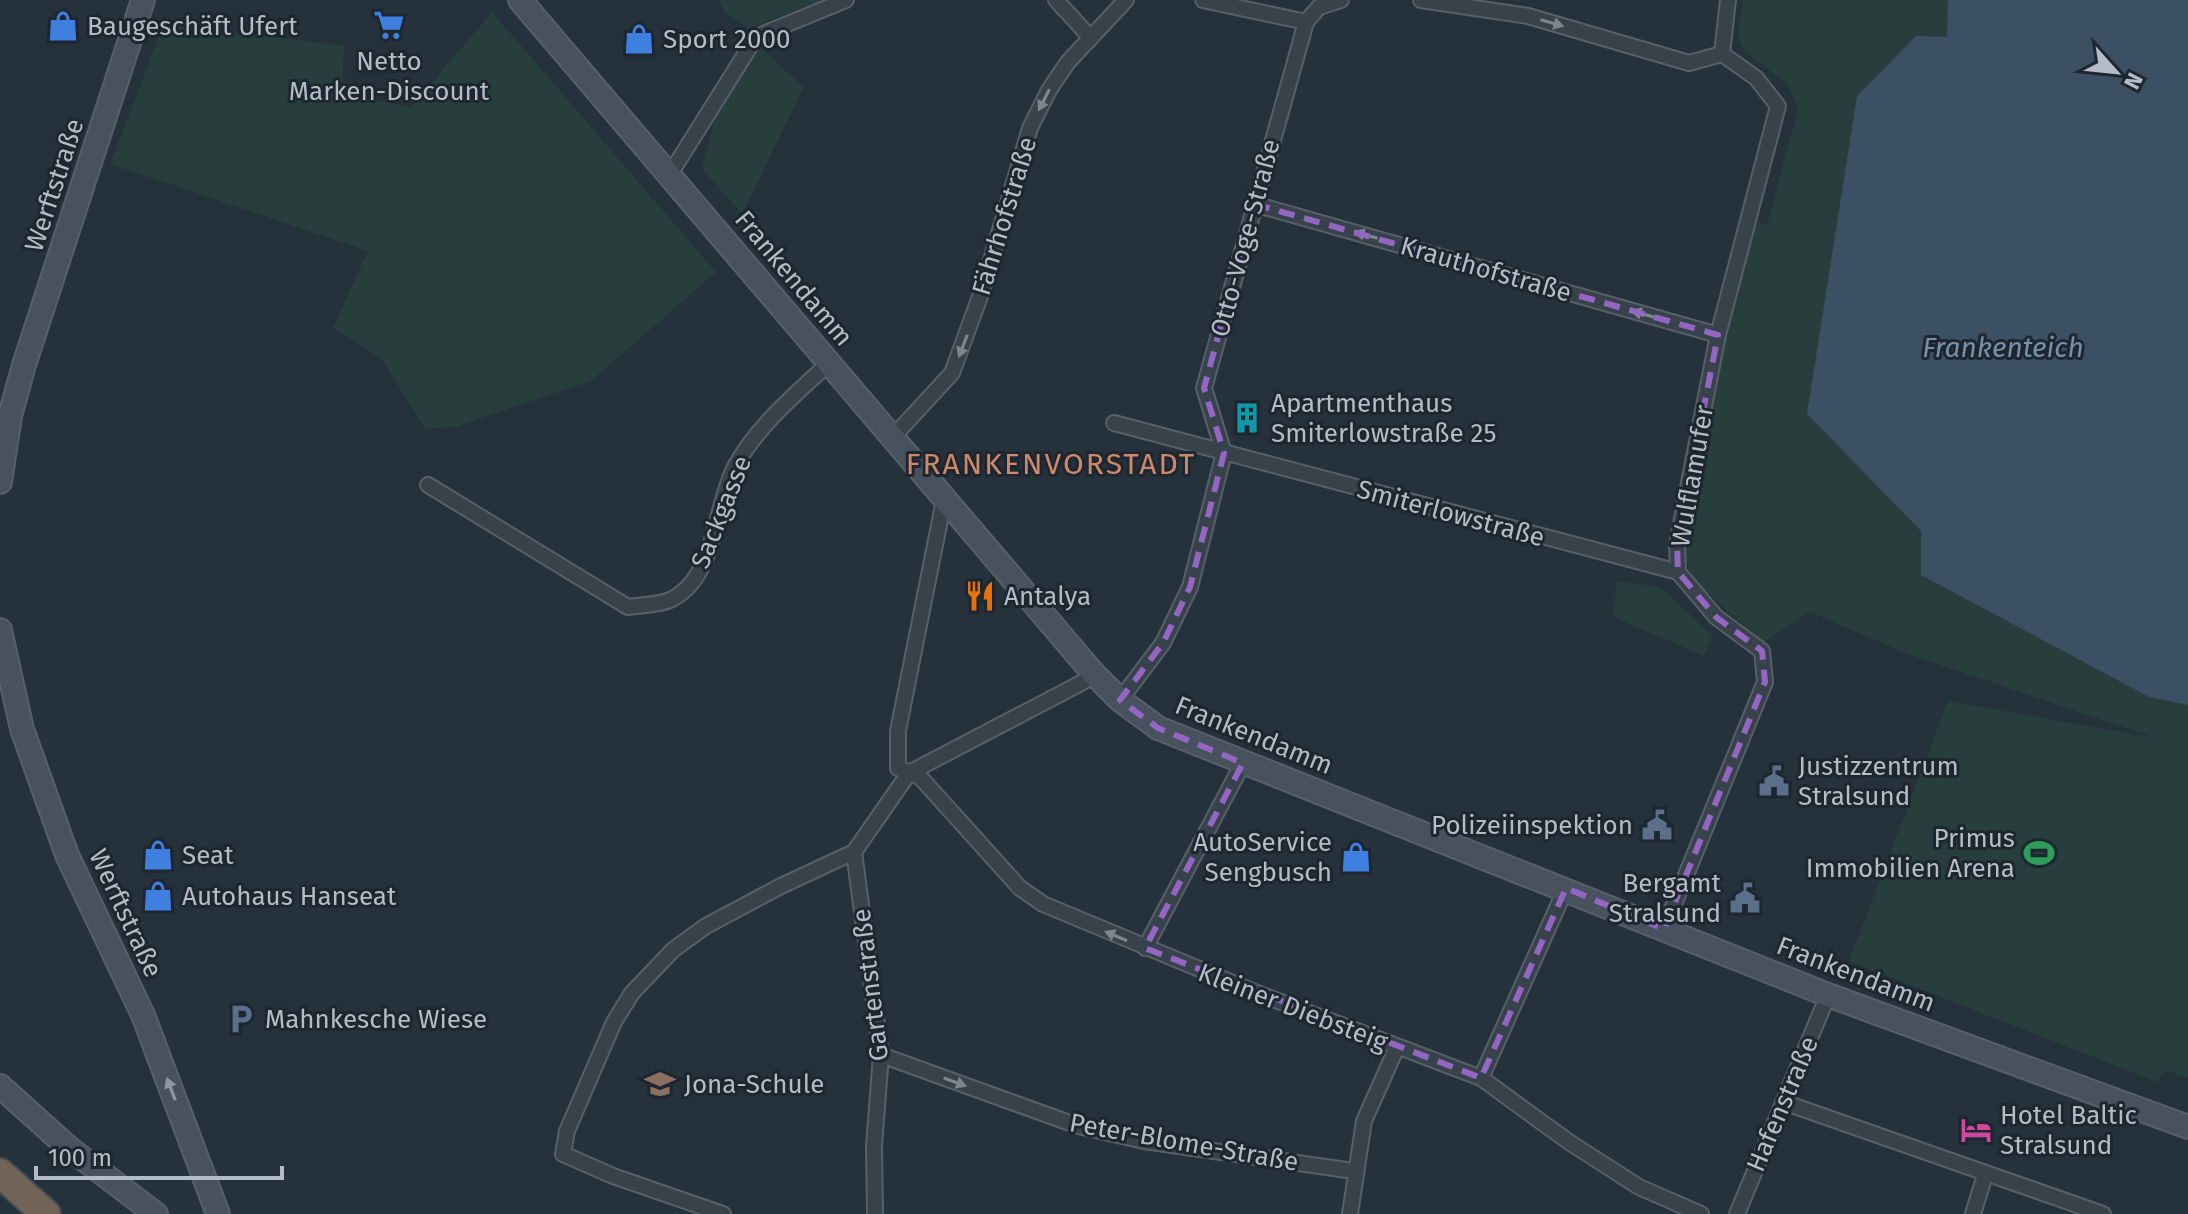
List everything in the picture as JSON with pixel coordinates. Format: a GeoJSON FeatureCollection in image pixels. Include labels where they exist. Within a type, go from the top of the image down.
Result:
{"type":"FeatureCollection","features":[{"type":"Feature","properties":{"kind":"highway"},"geometry":{"type":"LineString","coordinates":[[0,1173],[46,1214]]}},
{"type":"Feature","properties":{"kind":"street","name":"Werftstraße"},"geometry":{"type":"LineString","coordinates":[[0,482],[10,416],[24,365],[143,0]]}},
{"type":"Feature","properties":{"kind":"street","name":"Frankendamm"},"geometry":{"type":"LineString","coordinates":[[520,0],[1093,673],[1120,700],[1158,728],[1566,888],[1828,995],[2188,1127]]}},
{"type":"Feature","properties":{"kind":"street"},"geometry":{"type":"LineString","coordinates":[[670,174],[756,37],[846,0]]}},
{"type":"Feature","properties":{"kind":"street"},"geometry":{"type":"LineString","coordinates":[[1056,0],[1090,37]]}},
{"type":"Feature","properties":{"kind":"street","name":"Fährhofstraße"},"geometry":{"type":"LineString","coordinates":[[893,437],[952,373],[982,291],[1030,128],[1049,90],[1090,37],[1126,0]]}},
{"type":"Feature","properties":{"kind":"street"},"geometry":{"type":"LineString","coordinates":[[1203,0],[1306,22],[1319,7],[1341,0]]}},
{"type":"Feature","properties":{"kind":"street"},"geometry":{"type":"LineString","coordinates":[[1421,0],[1528,16],[1689,63],[1722,54],[1728,0]]}},
{"type":"Feature","properties":{"kind":"street","name":"Otto-Voge-Straße"},"geometry":{"type":"LineString","coordinates":[[1224,453],[1204,388],[1306,22]]}},
{"type":"Feature","properties":{"kind":"street","name":"Wulflamufer"},"geometry":{"type":"LineString","coordinates":[[1664,929],[1765,682],[1762,651],[1716,617],[1678,572],[1677,544],[1718,335],[1778,106],[1756,78],[1722,54]]}},
{"type":"Feature","properties":{"kind":"street","name":"Krauthofstraße"},"geometry":{"type":"LineString","coordinates":[[1254,204],[1718,335]]}},
{"type":"Feature","properties":{"kind":"street","name":"Sackgasse"},"geometry":{"type":"LineString","coordinates":[[428,485],[628,607],[671,600],[703,569],[722,499],[734,468],[753,439],[829,363]]}},
{"type":"Feature","properties":{"kind":"street"},"geometry":{"type":"LineString","coordinates":[[1114,423],[1224,453],[1190,587],[1163,643],[1120,700]]}},
{"type":"Feature","properties":{"kind":"street","name":"Smiterlowstraße"},"geometry":{"type":"LineString","coordinates":[[1224,453],[1678,572]]}},
{"type":"Feature","properties":{"kind":"street"},"geometry":{"type":"LineString","coordinates":[[909,773],[898,768],[898,731],[944,500]]}},
{"type":"Feature","properties":{"kind":"street","name":"Werftstraße"},"geometry":{"type":"LineString","coordinates":[[0,630],[22,729],[67,855],[143,1015],[218,1214]]}},
{"type":"Feature","properties":{"kind":"street"},"geometry":{"type":"LineString","coordinates":[[723,1214],[613,1176],[563,1154],[567,1131],[614,1022],[632,993],[660,962],[706,926],[854,852],[909,773],[1083,682],[1093,673]]}},
{"type":"Feature","properties":{"kind":"street"},"geometry":{"type":"LineString","coordinates":[[1145,948],[1243,763]]}},
{"type":"Feature","properties":{"kind":"street","name":"Kleiner Diebsteig"},"geometry":{"type":"LineString","coordinates":[[909,773],[920,777],[1020,888],[1043,904],[1145,948],[1481,1078],[1569,1142],[1639,1187],[1701,1214]]}},
{"type":"Feature","properties":{"kind":"street","name":"Gartenstraße"},"geometry":{"type":"LineString","coordinates":[[854,852],[881,1055],[874,1146],[875,1214]]}},
{"type":"Feature","properties":{"kind":"street"},"geometry":{"type":"LineString","coordinates":[[1481,1078],[1566,888]]}},
{"type":"Feature","properties":{"kind":"street","name":"Hafenstraße"},"geometry":{"type":"LineString","coordinates":[[1737,1214],[1828,995]]}},
{"type":"Feature","properties":{"kind":"street"},"geometry":{"type":"LineString","coordinates":[[1350,1214],[1354,1171],[1364,1121],[1397,1047]]}},
{"type":"Feature","properties":{"kind":"street","name":"Peter-Blome-Straße"},"geometry":{"type":"LineString","coordinates":[[881,1055],[1078,1126],[1144,1141],[1354,1171]]}},
{"type":"Feature","properties":{"kind":"street"},"geometry":{"type":"LineString","coordinates":[[0,1086],[69,1148],[156,1214]]}},
{"type":"Feature","properties":{"kind":"street"},"geometry":{"type":"LineString","coordinates":[[1783,1102],[2103,1214]]}},
{"type":"Feature","properties":{"kind":"street"},"geometry":{"type":"LineString","coordinates":[[1973,1214],[1985,1175]]}},
{"type":"Feature","properties":{"kind":"highlighted area"},"geometry":{"type":"Polygon","coordinates":[[[1254,204],[1718,335],[1677,544],[1678,572],[1716,617],[1762,651],[1765,682],[1664,929],[1566,888],[1481,1078],[1145,948],[1243,763],[1158,728],[1120,700],[1163,643],[1190,587],[1224,453],[1204,388],[1254,204]]]}},
{"type":"Feature","properties":{"kind":"green space"},"geometry":{"type":"Polygon","coordinates":[[[718,0],[822,0],[749,28],[726,14],[718,0]]]}},
{"type":"Feature","properties":{"kind":"green space"},"geometry":{"type":"Polygon","coordinates":[[[1743,0],[1948,0],[1947,37],[1807,414],[1921,531],[1921,575],[2149,697],[2188,705],[2188,1078],[2166,1071],[2157,1082],[1849,961],[1948,701],[2156,738],[1907,654],[1810,612],[1763,643],[1691,578],[1682,542],[1718,335],[1754,221],[1767,225],[1798,109],[1788,85],[1745,51],[1737,35],[1743,0]]]}},
{"type":"Feature","properties":{"kind":"green space"},"geometry":{"type":"Polygon","coordinates":[[[492,12],[716,272],[591,381],[455,427],[425,429],[381,358],[333,328],[368,251],[110,164],[164,23],[344,46],[342,94],[411,107],[492,12]]]}},
{"type":"Feature","properties":{"kind":"green space"},"geometry":{"type":"Polygon","coordinates":[[[760,47],[804,87],[742,214],[702,169],[718,106],[760,47]]]}},
{"type":"Feature","properties":{"kind":"green space"},"geometry":{"type":"Polygon","coordinates":[[[1617,581],[1660,587],[1713,636],[1704,656],[1613,617],[1617,581]]]}},
{"type":"Feature","properties":{"kind":"water","name":"Frankenteich"},"geometry":{"type":"Polygon","coordinates":[[[1948,0],[2188,0],[2188,705],[2149,697],[1921,575],[1921,531],[1807,414],[1857,96],[1916,36],[1947,37],[1948,0]]]}},
{"type":"Feature","properties":{"kind":"place","name":"Netto Marken-Discount"},"geometry":{"type":"Point","coordinates":[389,25]}},
{"type":"Feature","properties":{"kind":"place","name":"Baugeschäft Ufert"},"geometry":{"type":"Point","coordinates":[63,26]}},
{"type":"Feature","properties":{"kind":"place","name":"Sport 2000"},"geometry":{"type":"Point","coordinates":[639,39]}},
{"type":"Feature","properties":{"kind":"place","name":"Apartmenthaus Smiterlowstraße 25"},"geometry":{"type":"Point","coordinates":[1247,418]}},
{"type":"Feature","properties":{"kind":"place","name":"Antalya"},"geometry":{"type":"Point","coordinates":[980,596]}},
{"type":"Feature","properties":{"kind":"place","name":"Justizzentrum Stralsund"},"geometry":{"type":"Point","coordinates":[1774,781]}},
{"type":"Feature","properties":{"kind":"place","name":"Polizeiinspektion"},"geometry":{"type":"Point","coordinates":[1657,825]}},
{"type":"Feature","properties":{"kind":"place","name":"Primus Immobilien Arena"},"geometry":{"type":"Point","coordinates":[2039,853]}},
{"type":"Feature","properties":{"kind":"place","name":"Seat"},"geometry":{"type":"Point","coordinates":[158,855]}},
{"type":"Feature","properties":{"kind":"place","name":"AutoService Sengbusch"},"geometry":{"type":"Point","coordinates":[1356,857]}},
{"type":"Feature","properties":{"kind":"place","name":"Autohaus Hanseat"},"geometry":{"type":"Point","coordinates":[158,896]}},
{"type":"Feature","properties":{"kind":"place","name":"Bergamt Stralsund"},"geometry":{"type":"Point","coordinates":[1745,898]}},
{"type":"Feature","properties":{"kind":"place","name":"Mahnkesche Wiese"},"geometry":{"type":"Point","coordinates":[241,1019]}},
{"type":"Feature","properties":{"kind":"place","name":"Jona-Schule"},"geometry":{"type":"Point","coordinates":[660,1084]}},
{"type":"Feature","properties":{"kind":"place","name":"Hotel Baltic Stralsund"},"geometry":{"type":"Point","coordinates":[1976,1130]}},
{"type":"Feature","properties":{"kind":"district","name":"FRANKENVORSTADT"},"geometry":{"type":"Point","coordinates":[1051,464]}}]}
